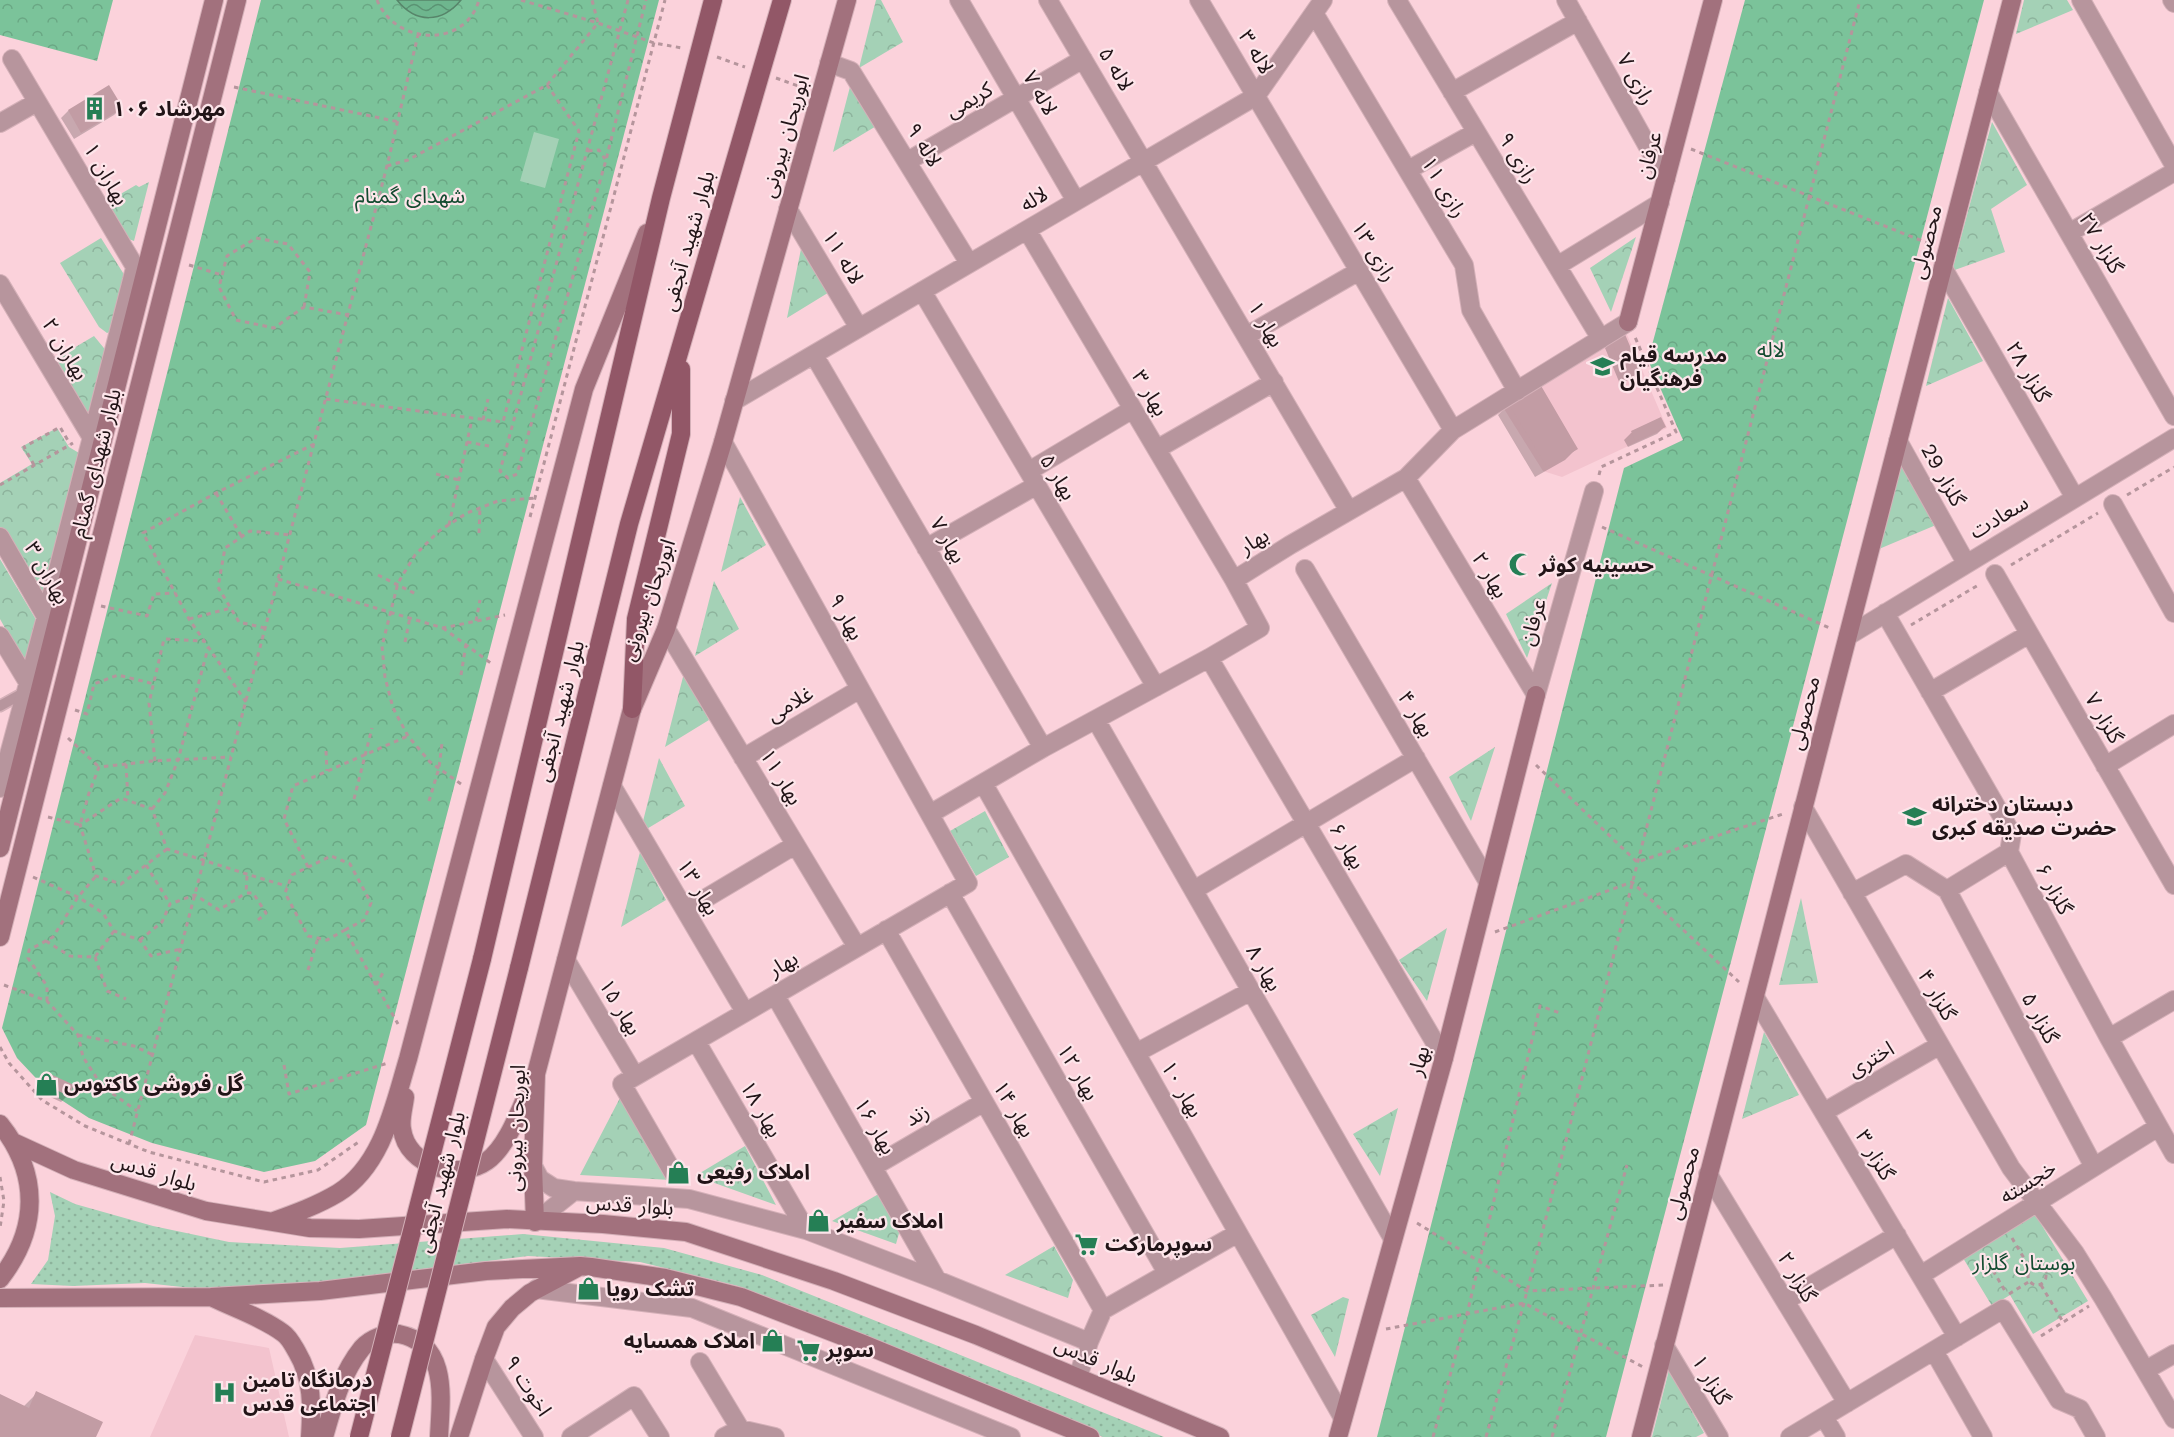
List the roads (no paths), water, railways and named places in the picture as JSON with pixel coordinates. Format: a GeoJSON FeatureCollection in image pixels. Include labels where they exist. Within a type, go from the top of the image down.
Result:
{"type":"FeatureCollection","features":[{"type":"Feature","properties":{"kind":"main road","name":"بلوار شهید آنجفی"},"geometry":{"type":"LineString","coordinates":[[359,1437],[482,959],[662,198],[713,0]]}},
{"type":"Feature","properties":{"kind":"main road","name":"بلوار شهید آنجفی"},"geometry":{"type":"LineString","coordinates":[[400,1437],[629,524],[782,0]]}},
{"type":"Feature","properties":{"kind":"main road"},"geometry":{"type":"LineString","coordinates":[[632,709],[636,619],[681,434],[681,346]]}},
{"type":"Feature","properties":{"kind":"street","name":"بلوار شهدای گمنام"},"geometry":{"type":"LineString","coordinates":[[0,848],[51,624],[139,274],[214,0]]}},
{"type":"Feature","properties":{"kind":"street","name":"بلوار شهدای گمنام"},"geometry":{"type":"LineString","coordinates":[[0,937],[237,0]]}},
{"type":"Feature","properties":{"kind":"street","name":"ابوریحان بیرونی"},"geometry":{"type":"LineString","coordinates":[[535,1222],[533,1166],[536,1074],[632,709],[666,629],[723,442],[847,0]]}},
{"type":"Feature","properties":{"kind":"street","name":"لاله ۵"},"geometry":{"type":"LineString","coordinates":[[1048,0],[1144,161]]}},
{"type":"Feature","properties":{"kind":"street","name":"لاله ۳"},"geometry":{"type":"LineString","coordinates":[[1199,0],[1256,96]]}},
{"type":"Feature","properties":{"kind":"street","name":"رازی ۹"},"geometry":{"type":"LineString","coordinates":[[1397,0],[1601,339]]}},
{"type":"Feature","properties":{"kind":"street","name":"رازی ۷"},"geometry":{"type":"LineString","coordinates":[[1566,0],[1666,179]]}},
{"type":"Feature","properties":{"kind":"street","name":"عرفان"},"geometry":{"type":"LineString","coordinates":[[1628,322],[1713,0]]}},
{"type":"Feature","properties":{"kind":"street","name":"محصولی"},"geometry":{"type":"LineString","coordinates":[[1641,1437],[2012,0]]}},
{"type":"Feature","properties":{"kind":"street"},"geometry":{"type":"LineString","coordinates":[[2081,0],[2174,165]]}},
{"type":"Feature","properties":{"kind":"street","name":"لاله ۷"},"geometry":{"type":"LineString","coordinates":[[967,3],[1076,201]]}},
{"type":"Feature","properties":{"kind":"street","name":"لاله"},"geometry":{"type":"LineString","coordinates":[[734,401],[1256,96],[1319,6]]}},
{"type":"Feature","properties":{"kind":"street","name":"رازی ۱۱"},"geometry":{"type":"LineString","coordinates":[[1319,6],[1408,170],[1464,265],[1471,310],[1517,391]]}},
{"type":"Feature","properties":{"kind":"street"},"geometry":{"type":"LineString","coordinates":[[1452,92],[1578,21]]}},
{"type":"Feature","properties":{"kind":"street","name":"بهاران ۱"},"geometry":{"type":"LineString","coordinates":[[12,59],[139,274]]}},
{"type":"Feature","properties":{"kind":"street","name":"کریمی"},"geometry":{"type":"LineString","coordinates":[[908,161],[1083,59]]}},
{"type":"Feature","properties":{"kind":"street","name":"لاله ۹"},"geometry":{"type":"LineString","coordinates":[[829,63],[851,71],[969,263]]}},
{"type":"Feature","properties":{"kind":"street","name":"گلزار ۲۷"},"geometry":{"type":"LineString","coordinates":[[1988,92],[2174,416]]}},
{"type":"Feature","properties":{"kind":"street","name":"رازی ۱۳"},"geometry":{"type":"LineString","coordinates":[[1256,96],[1453,430]]}},
{"type":"Feature","properties":{"kind":"street"},"geometry":{"type":"LineString","coordinates":[[0,123],[37,102]]}},
{"type":"Feature","properties":{"kind":"street"},"geometry":{"type":"LineString","coordinates":[[1408,170],[1476,132]]}},
{"type":"Feature","properties":{"kind":"street","name":"بهار ۱"},"geometry":{"type":"LineString","coordinates":[[1144,161],[1349,511]]}},
{"type":"Feature","properties":{"kind":"street"},"geometry":{"type":"LineString","coordinates":[[2069,233],[2174,172]]}},
{"type":"Feature","properties":{"kind":"street"},"geometry":{"type":"LineString","coordinates":[[273,1222],[311,1207],[340,1192],[366,1167],[386,1131],[408,1059],[584,389],[662,198]]}},
{"type":"Feature","properties":{"kind":"street"},"geometry":{"type":"LineString","coordinates":[[1557,266],[1660,202]]}},
{"type":"Feature","properties":{"kind":"street","name":"لاله ۱۱"},"geometry":{"type":"LineString","coordinates":[[788,209],[859,328]]}},
{"type":"Feature","properties":{"kind":"street","name":"بهار ۳"},"geometry":{"type":"LineString","coordinates":[[1027,230],[1234,580]]}},
{"type":"Feature","properties":{"kind":"street","name":"گلزار ۲۸"},"geometry":{"type":"LineString","coordinates":[[1945,259],[2074,498]]}},
{"type":"Feature","properties":{"kind":"street"},"geometry":{"type":"LineString","coordinates":[[1246,336],[1359,271]]}},
{"type":"Feature","properties":{"kind":"street"},"geometry":{"type":"LineString","coordinates":[[10,806],[0,787],[28,687],[51,624],[92,438],[139,274]]}},
{"type":"Feature","properties":{"kind":"street","name":"بهاران ۲"},"geometry":{"type":"LineString","coordinates":[[0,284],[92,438]]}},
{"type":"Feature","properties":{"kind":"street","name":"بهار ۵"},"geometry":{"type":"LineString","coordinates":[[922,291],[1156,687]]}},
{"type":"Feature","properties":{"kind":"street","name":"بهار"},"geometry":{"type":"LineString","coordinates":[[930,814],[1042,748],[1260,628],[1234,580],[1406,478],[1453,430],[1628,322]]}},
{"type":"Feature","properties":{"kind":"street","name":"بهار ۷"},"geometry":{"type":"LineString","coordinates":[[814,355],[1042,748]]}},
{"type":"Feature","properties":{"kind":"street"},"geometry":{"type":"LineString","coordinates":[[1157,449],[1274,382]]}},
{"type":"Feature","properties":{"kind":"street"},"geometry":{"type":"LineString","coordinates":[[926,548],[1133,410]]}},
{"type":"Feature","properties":{"kind":"street","name":"سعادت"},"geometry":{"type":"LineString","coordinates":[[1848,636],[2174,438]]}},
{"type":"Feature","properties":{"kind":"street","name":"گلزار 29"},"geometry":{"type":"LineString","coordinates":[[1898,441],[1966,563]]}},
{"type":"Feature","properties":{"kind":"street","name":"بهار ۹"},"geometry":{"type":"LineString","coordinates":[[723,442],[968,883]]}},
{"type":"Feature","properties":{"kind":"street","name":"بهار ۲"},"geometry":{"type":"LineString","coordinates":[[1406,478],[1536,695]]}},
{"type":"Feature","properties":{"kind":"street","name":"عرفان"},"geometry":{"type":"LineString","coordinates":[[1536,695],[1594,491]]}},
{"type":"Feature","properties":{"kind":"street"},"geometry":{"type":"LineString","coordinates":[[2112,504],[2174,613]]}},
{"type":"Feature","properties":{"kind":"street","name":"بهاران ۳"},"geometry":{"type":"LineString","coordinates":[[0,537],[51,624]]}},
{"type":"Feature","properties":{"kind":"street","name":"بهار ۴"},"geometry":{"type":"LineString","coordinates":[[1305,569],[1488,882]]}},
{"type":"Feature","properties":{"kind":"street","name":"گلزار ۷"},"geometry":{"type":"LineString","coordinates":[[1995,574],[2174,885]]}},
{"type":"Feature","properties":{"kind":"street","name":"گلزار ۶"},"geometry":{"type":"LineString","coordinates":[[1885,613],[2012,834],[2009,852],[2174,1154]]}},
{"type":"Feature","properties":{"kind":"street","name":"بهار ۱۱"},"geometry":{"type":"LineString","coordinates":[[666,629],[856,947]]}},
{"type":"Feature","properties":{"kind":"street"},"geometry":{"type":"LineString","coordinates":[[1930,692],[2030,634]]}},
{"type":"Feature","properties":{"kind":"street"},"geometry":{"type":"LineString","coordinates":[[0,636],[28,687]]}},
{"type":"Feature","properties":{"kind":"street","name":"بهار ۶"},"geometry":{"type":"LineString","coordinates":[[1209,658],[1444,1058]]}},
{"type":"Feature","properties":{"kind":"street","name":"غلامی"},"geometry":{"type":"LineString","coordinates":[[743,758],[860,689]]}},
{"type":"Feature","properties":{"kind":"street","name":"بهار"},"geometry":{"type":"LineString","coordinates":[[1338,1437],[1444,1058],[1536,695]]}},
{"type":"Feature","properties":{"kind":"street","name":"بهار ۸"},"geometry":{"type":"LineString","coordinates":[[1096,720],[1393,1239]]}},
{"type":"Feature","properties":{"kind":"street"},"geometry":{"type":"LineString","coordinates":[[2105,766],[2174,724]]}},
{"type":"Feature","properties":{"kind":"street"},"geometry":{"type":"LineString","coordinates":[[1194,890],[1416,758]]}},
{"type":"Feature","properties":{"kind":"street","name":"بهار ۱۰"},"geometry":{"type":"LineString","coordinates":[[983,783],[1343,1418]]}},
{"type":"Feature","properties":{"kind":"street","name":"بهار ۱۳"},"geometry":{"type":"LineString","coordinates":[[612,786],[745,1012]]}},
{"type":"Feature","properties":{"kind":"street","name":"گلزار ۴"},"geometry":{"type":"LineString","coordinates":[[1803,807],[2011,1168],[2037,1203]]}},
{"type":"Feature","properties":{"kind":"street"},"geometry":{"type":"LineString","coordinates":[[686,910],[795,845]]}},
{"type":"Feature","properties":{"kind":"street"},"geometry":{"type":"LineString","coordinates":[[1852,893],[1906,864],[1947,890],[2009,852]]}},
{"type":"Feature","properties":{"kind":"street","name":"بهار"},"geometry":{"type":"LineString","coordinates":[[629,1080],[968,883]]}},
{"type":"Feature","properties":{"kind":"street","name":"گلزار ۵"},"geometry":{"type":"LineString","coordinates":[[1947,890],[2094,1167]]}},
{"type":"Feature","properties":{"kind":"street","name":"بهار ۱۲"},"geometry":{"type":"LineString","coordinates":[[950,893],[1167,1273]]}},
{"type":"Feature","properties":{"kind":"street","name":"بهار ۱۴"},"geometry":{"type":"LineString","coordinates":[[886,930],[1103,1310]]}},
{"type":"Feature","properties":{"kind":"street","name":"بهار ۱۵"},"geometry":{"type":"LineString","coordinates":[[566,960],[629,1080],[674,1174]]}},
{"type":"Feature","properties":{"kind":"street"},"geometry":{"type":"LineString","coordinates":[[1136,1053],[1251,991]]}},
{"type":"Feature","properties":{"kind":"street","name":"بهار ۱۶"},"geometry":{"type":"LineString","coordinates":[[775,995],[937,1280]]}},
{"type":"Feature","properties":{"kind":"street","name":"گلزار ۳"},"geometry":{"type":"LineString","coordinates":[[1755,997],[1957,1336]]}},
{"type":"Feature","properties":{"kind":"street"},"geometry":{"type":"LineString","coordinates":[[2109,1038],[2174,1000]]}},
{"type":"Feature","properties":{"kind":"street","name":"بهار ۱۸"},"geometry":{"type":"LineString","coordinates":[[696,1041],[806,1230]]}},
{"type":"Feature","properties":{"kind":"street","name":"اختری"},"geometry":{"type":"LineString","coordinates":[[1824,1112],[1940,1045]]}},
{"type":"Feature","properties":{"kind":"street"},"geometry":{"type":"LineString","coordinates":[[408,1059],[402,1129],[405,1140],[414,1154],[431,1166],[450,1171],[470,1170],[487,1161],[502,1147],[536,1074]]}},
{"type":"Feature","properties":{"kind":"street","name":"زند"},"geometry":{"type":"LineString","coordinates":[[873,1167],[984,1102]]}},
{"type":"Feature","properties":{"kind":"street"},"geometry":{"type":"LineString","coordinates":[[0,1124],[13,1142],[27,1174],[30,1201],[24,1240],[13,1263],[0,1279]]}},
{"type":"Feature","properties":{"kind":"street","name":"خجسته"},"geometry":{"type":"LineString","coordinates":[[1921,1275],[2158,1127]]}},
{"type":"Feature","properties":{"kind":"street","name":"بلوار قدس"},"geometry":{"type":"LineString","coordinates":[[13,1142],[74,1170],[206,1211],[332,1230],[507,1220],[603,1224],[686,1232],[799,1267],[1078,1377],[1220,1437]]}},
{"type":"Feature","properties":{"kind":"street"},"geometry":{"type":"LineString","coordinates":[[533,1166],[546,1185],[574,1191],[690,1199],[806,1230],[1089,1342]]}},
{"type":"Feature","properties":{"kind":"street","name":"گلزار ۲"},"geometry":{"type":"LineString","coordinates":[[1708,1174],[1847,1403]]}},
{"type":"Feature","properties":{"kind":"street"},"geometry":{"type":"LineString","coordinates":[[535,1222],[574,1191]]}},
{"type":"Feature","properties":{"kind":"street"},"geometry":{"type":"LineString","coordinates":[[2037,1203],[2057,1227],[2103,1298],[2174,1419]]}},
{"type":"Feature","properties":{"kind":"street"},"geometry":{"type":"LineString","coordinates":[[1078,1377],[1089,1342],[1103,1310],[1238,1233]]}},
{"type":"Feature","properties":{"kind":"street"},"geometry":{"type":"LineString","coordinates":[[1785,1301],[1897,1235]]}},
{"type":"Feature","properties":{"kind":"street"},"geometry":{"type":"LineString","coordinates":[[459,1437],[496,1327],[512,1308],[536,1289],[580,1266]]}},
{"type":"Feature","properties":{"kind":"street"},"geometry":{"type":"LineString","coordinates":[[0,1298],[211,1297],[320,1291],[486,1271],[580,1266],[665,1278],[741,1297],[1090,1437]]}},
{"type":"Feature","properties":{"kind":"street"},"geometry":{"type":"LineString","coordinates":[[536,1289],[692,1308],[1001,1436]]}},
{"type":"Feature","properties":{"kind":"street"},"geometry":{"type":"LineString","coordinates":[[211,1297],[286,1334],[303,1362],[309,1381],[312,1404],[310,1437]]}},
{"type":"Feature","properties":{"kind":"street"},"geometry":{"type":"LineString","coordinates":[[1790,1437],[2003,1309],[2027,1344],[2059,1400],[2080,1409],[2096,1437]]}},
{"type":"Feature","properties":{"kind":"street"},"geometry":{"type":"LineString","coordinates":[[324,1437],[337,1393],[348,1368],[363,1347],[379,1336],[394,1333],[410,1336],[427,1347],[436,1361],[440,1384],[439,1437]]}},
{"type":"Feature","properties":{"kind":"street","name":"گلزار ۱"},"geometry":{"type":"LineString","coordinates":[[1664,1345],[1719,1437]]}},
{"type":"Feature","properties":{"kind":"street"},"geometry":{"type":"LineString","coordinates":[[1934,1351],[1983,1437]]}},
{"type":"Feature","properties":{"kind":"street"},"geometry":{"type":"LineString","coordinates":[[2146,1370],[2174,1354]]}},
{"type":"Feature","properties":{"kind":"street","name":"اخوت ۹"},"geometry":{"type":"LineString","coordinates":[[484,1359],[534,1437]]}},
{"type":"Feature","properties":{"kind":"street"},"geometry":{"type":"LineString","coordinates":[[700,1362],[736,1434],[775,1437]]}},
{"type":"Feature","properties":{"kind":"street"},"geometry":{"type":"LineString","coordinates":[[571,1437],[634,1396],[660,1437]]}},
{"type":"Feature","properties":{"kind":"street"},"geometry":{"type":"LineString","coordinates":[[1824,1417],[1836,1437]]}},
{"type":"Feature","properties":{"kind":"lane"},"geometry":{"type":"LineString","coordinates":[[0,706],[28,687]]}},
{"type":"Feature","properties":{"kind":"water"},"geometry":{"type":"Polygon","coordinates":[[[397,0],[461,0],[446,13],[429,18],[412,13],[397,0]]]}},
{"type":"Feature","properties":{"kind":"place","name":"مهرشاد ۱۰۶"},"geometry":{"type":"Point","coordinates":[95,109]}},
{"type":"Feature","properties":{"kind":"place","name":"مدرسه قیام فرهنگیان"},"geometry":{"type":"Point","coordinates":[1602,367]}},
{"type":"Feature","properties":{"kind":"place","name":"حسینیه کوثر"},"geometry":{"type":"Point","coordinates":[1521,565]}},
{"type":"Feature","properties":{"kind":"place","name":"دبستان دخترانه حضرت صدیقه کبری"},"geometry":{"type":"Point","coordinates":[1914,816]}},
{"type":"Feature","properties":{"kind":"place","name":"گل فروشی کاکتوس"},"geometry":{"type":"Point","coordinates":[46,1084]}},
{"type":"Feature","properties":{"kind":"place","name":"املاک رفیعی"},"geometry":{"type":"Point","coordinates":[679,1172]}},
{"type":"Feature","properties":{"kind":"place","name":"املاک سفیر"},"geometry":{"type":"Point","coordinates":[819,1221]}},
{"type":"Feature","properties":{"kind":"place","name":"سوپرمارکت"},"geometry":{"type":"Point","coordinates":[1087,1244]}},
{"type":"Feature","properties":{"kind":"place","name":"تشک رویا"},"geometry":{"type":"Point","coordinates":[588,1289]}},
{"type":"Feature","properties":{"kind":"place","name":"املاک همسایه"},"geometry":{"type":"Point","coordinates":[773,1341]}},
{"type":"Feature","properties":{"kind":"place","name":"سوپر"},"geometry":{"type":"Point","coordinates":[808,1350]}},
{"type":"Feature","properties":{"kind":"place","name":"درمانگاه تامین اجتماعی قدس"},"geometry":{"type":"Point","coordinates":[225,1392]}},
{"type":"Feature","properties":{"kind":"park label","name":"شهدای گمنام"},"geometry":{"type":"Point","coordinates":[410,196]}},
{"type":"Feature","properties":{"kind":"park label","name":"بوستان گلزار"},"geometry":{"type":"Point","coordinates":[2024,1263]}}]}
